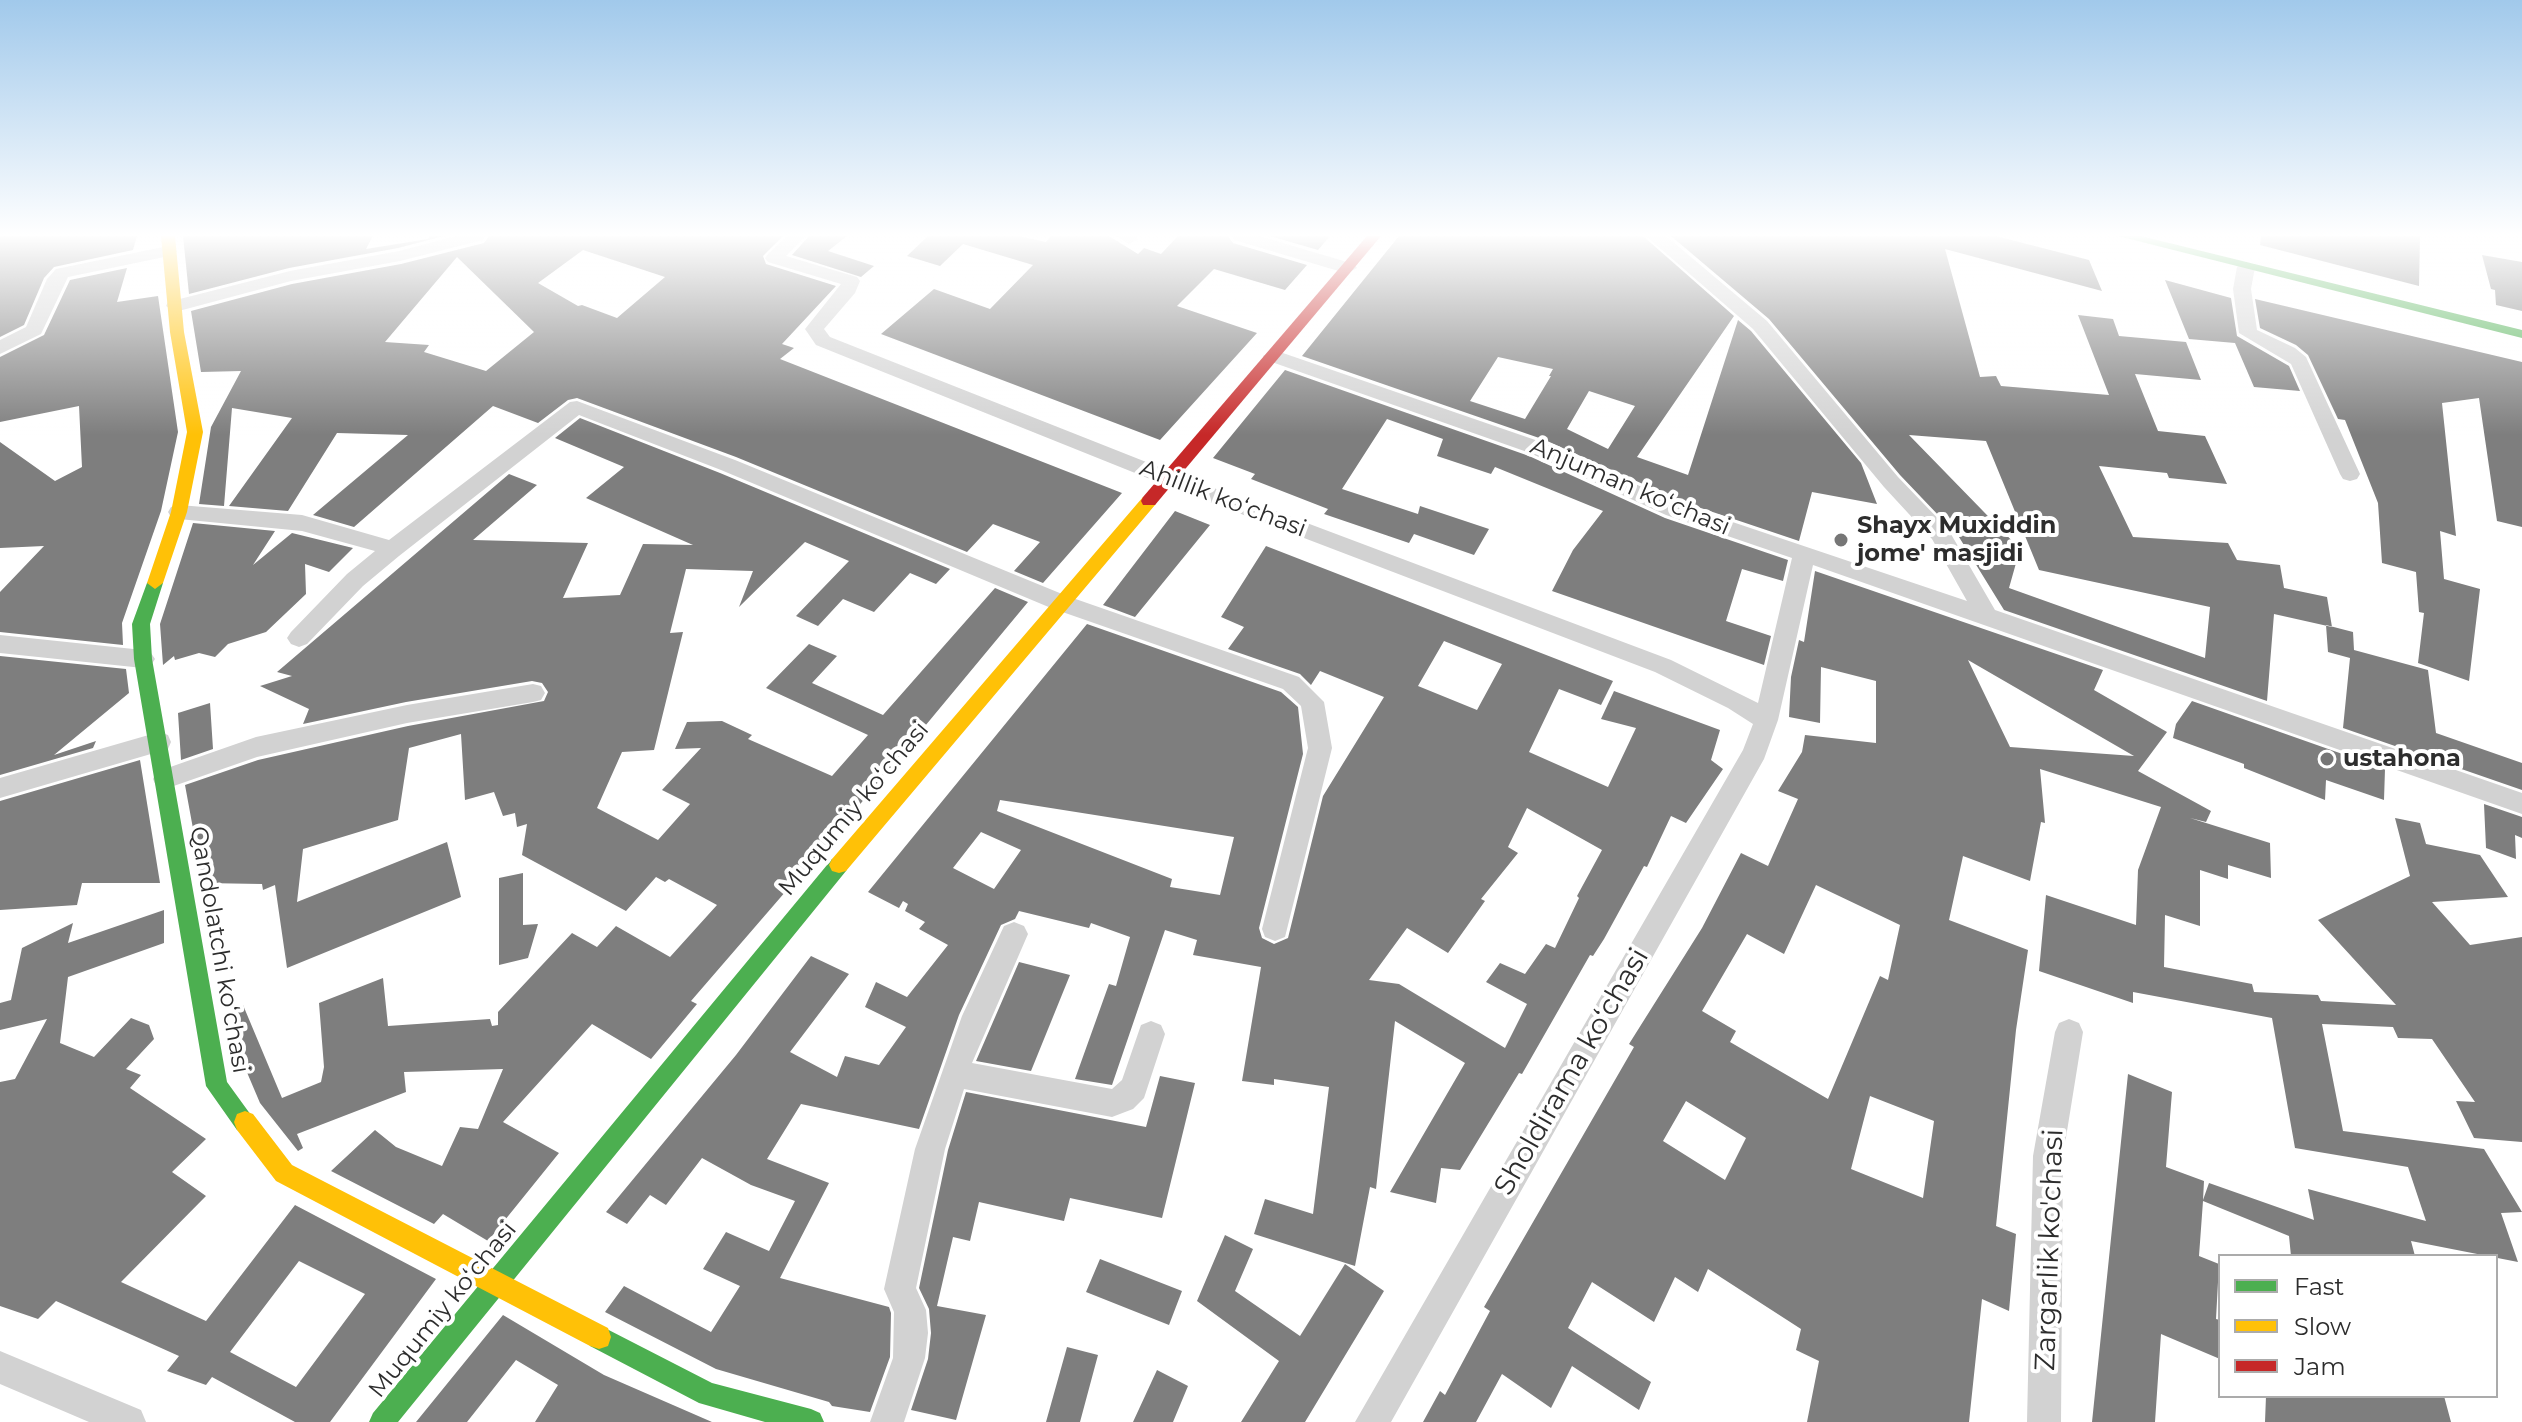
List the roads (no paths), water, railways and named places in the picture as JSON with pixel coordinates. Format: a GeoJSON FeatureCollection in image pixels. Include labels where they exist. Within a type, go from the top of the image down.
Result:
{"type":"FeatureCollection","features":[{"type":"Feature","properties":{"kind":"street"},"geometry":{"type":"LineString","coordinates":[[0,348],[34,330],[46,302]]}},
{"type":"Feature","properties":{"kind":"street","name":"Qandolatchi koʻchasi"},"geometry":{"type":"LineString","coordinates":[[175,302],[195,432],[179,512],[141,624],[143,659],[217,1086],[284,1173],[708,1394],[811,1422]]}},
{"type":"Feature","properties":{"kind":"street"},"geometry":{"type":"LineString","coordinates":[[175,306],[189,302]]}},
{"type":"Feature","properties":{"kind":"street","name":"Ahillik koʻchasi"},"geometry":{"type":"LineString","coordinates":[[837,302],[814,329],[823,341],[1167,478],[1663,666],[1736,701],[1766,720]]}},
{"type":"Feature","properties":{"kind":"street","name":"Muqumiy koʻchasi"},"geometry":{"type":"LineString","coordinates":[[382,1422],[847,855],[1059,602],[1319,302]]}},
{"type":"Feature","properties":{"kind":"street"},"geometry":{"type":"LineString","coordinates":[[1733,302],[1760,325],[1891,482],[1940,534],[1987,616]]}},
{"type":"Feature","properties":{"kind":"street"},"geometry":{"type":"LineString","coordinates":[[2244,302],[2248,333],[2288,352],[2299,361],[2350,474]]}},
{"type":"Feature","properties":{"kind":"street"},"geometry":{"type":"LineString","coordinates":[[2392,302],[2522,334]]}},
{"type":"Feature","properties":{"kind":"street","name":"Anjuman koʻchasi"},"geometry":{"type":"LineString","coordinates":[[1273,356],[1537,448],[1674,510],[2522,804]]}},
{"type":"Feature","properties":{"kind":"street"},"geometry":{"type":"LineString","coordinates":[[299,638],[355,580],[391,550],[577,407],[728,465],[1059,602],[1291,683],[1312,702],[1320,748],[1275,929]]}},
{"type":"Feature","properties":{"kind":"street"},"geometry":{"type":"LineString","coordinates":[[179,512],[302,523],[371,540],[391,550]]}},
{"type":"Feature","properties":{"kind":"street","name":"Sholdirama ko‘chasi"},"geometry":{"type":"LineString","coordinates":[[1372,1422],[1755,752],[1766,720],[1804,555]]}},
{"type":"Feature","properties":{"kind":"street"},"geometry":{"type":"LineString","coordinates":[[0,644],[143,659]]}},
{"type":"Feature","properties":{"kind":"street"},"geometry":{"type":"LineString","coordinates":[[165,779],[256,747],[407,714],[533,693]]}},
{"type":"Feature","properties":{"kind":"street"},"geometry":{"type":"LineString","coordinates":[[0,788],[159,742]]}},
{"type":"Feature","properties":{"kind":"street"},"geometry":{"type":"LineString","coordinates":[[887,1422],[909,1358],[912,1333],[910,1310],[900,1289],[930,1149],[976,1016],[1014,934]]}},
{"type":"Feature","properties":{"kind":"street","name":"Zargarlik ko'chasi"},"geometry":{"type":"LineString","coordinates":[[2044,1422],[2048,1156],[2069,1032]]}},
{"type":"Feature","properties":{"kind":"street"},"geometry":{"type":"LineString","coordinates":[[954,1073],[1112,1103],[1123,1099],[1134,1088],[1151,1034]]}},
{"type":"Feature","properties":{"kind":"street"},"geometry":{"type":"LineString","coordinates":[[0,1367],[129,1422]]}},
{"type":"Feature","properties":{"kind":"place","name":"Shayx Muxiddin jome' masjidi"},"geometry":{"type":"Point","coordinates":[1841,540]}},
{"type":"Feature","properties":{"kind":"place","name":"ustahona"},"geometry":{"type":"Point","coordinates":[2327,759]}}]}
